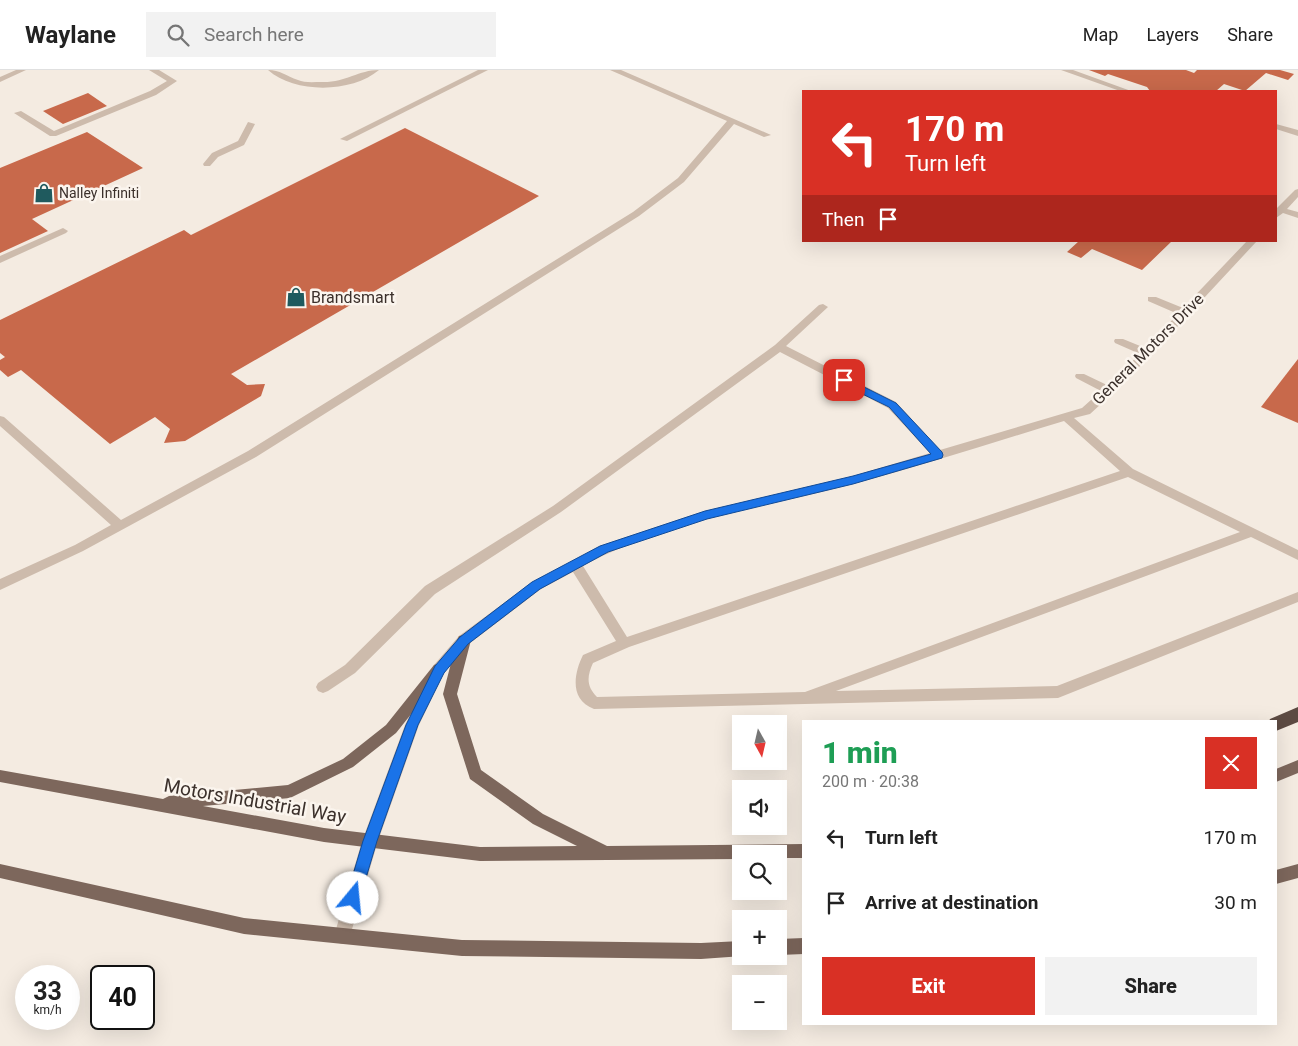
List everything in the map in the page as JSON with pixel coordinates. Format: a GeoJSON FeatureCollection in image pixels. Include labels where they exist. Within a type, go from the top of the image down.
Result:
{"type":"FeatureCollection","features":[{"type":"Feature","properties":{"kind":"highway"},"geometry":{"type":"LineString","coordinates":[[1277,724],[1298,714]]}},
{"type":"Feature","properties":{"kind":"main road"},"geometry":{"type":"LineString","coordinates":[[464,640],[450,694],[475,774],[538,819],[606,853]]}},
{"type":"Feature","properties":{"kind":"main road"},"geometry":{"type":"LineString","coordinates":[[154,804],[290,791],[348,762],[392,729],[439,669]]}},
{"type":"Feature","properties":{"kind":"main road"},"geometry":{"type":"LineString","coordinates":[[1277,776],[1298,766]]}},
{"type":"Feature","properties":{"kind":"main road","name":"Motors Industrial Way"},"geometry":{"type":"LineString","coordinates":[[0,776],[324,835],[480,854],[802,851]]}},
{"type":"Feature","properties":{"kind":"main road"},"geometry":{"type":"LineString","coordinates":[[0,871],[244,926],[462,948],[700,951],[732,949]]}},
{"type":"Feature","properties":{"kind":"main road"},"geometry":{"type":"LineString","coordinates":[[1277,877],[1298,871]]}},
{"type":"Feature","properties":{"kind":"main road"},"geometry":{"type":"LineString","coordinates":[[787,947],[802,946]]}},
{"type":"Feature","properties":{"kind":"street"},"geometry":{"type":"LineString","coordinates":[[18,113],[53,134],[153,93],[173,81],[153,70]]}},
{"type":"Feature","properties":{"kind":"street"},"geometry":{"type":"LineString","coordinates":[[272,70],[297,83],[322,85],[345,83],[375,70]]}},
{"type":"Feature","properties":{"kind":"street"},"geometry":{"type":"LineString","coordinates":[[344,139],[484,70]]}},
{"type":"Feature","properties":{"kind":"street"},"geometry":{"type":"LineString","coordinates":[[614,70],[767,135]]}},
{"type":"Feature","properties":{"kind":"street"},"geometry":{"type":"LineString","coordinates":[[1065,70],[1124,90]]}},
{"type":"Feature","properties":{"kind":"street"},"geometry":{"type":"LineString","coordinates":[[0,80],[17,71]]}},
{"type":"Feature","properties":{"kind":"street"},"geometry":{"type":"LineString","coordinates":[[0,586],[79,548],[252,454],[636,214],[681,180],[732,120]]}},
{"type":"Feature","properties":{"kind":"street"},"geometry":{"type":"LineString","coordinates":[[207,164],[215,155],[241,143],[251,124]]}},
{"type":"Feature","properties":{"kind":"street"},"geometry":{"type":"LineString","coordinates":[[1277,126],[1298,133]]}},
{"type":"Feature","properties":{"kind":"street"},"geometry":{"type":"LineString","coordinates":[[1279,212],[1298,192]]}},
{"type":"Feature","properties":{"kind":"street"},"geometry":{"type":"LineString","coordinates":[[1279,212],[1298,216]]}},
{"type":"Feature","properties":{"kind":"street"},"geometry":{"type":"LineString","coordinates":[[0,260],[63,231]]}},
{"type":"Feature","properties":{"kind":"street","name":"General Motors Drive"},"geometry":{"type":"LineString","coordinates":[[342,936],[370,841],[412,725],[439,669],[464,640],[536,586],[604,549],[705,515],[853,480],[1086,411],[1146,353],[1251,242]]}},
{"type":"Feature","properties":{"kind":"street"},"geometry":{"type":"LineString","coordinates":[[1152,299],[1185,313]]}},
{"type":"Feature","properties":{"kind":"street"},"geometry":{"type":"LineString","coordinates":[[323,687],[350,669],[430,590],[557,509],[780,347],[823,307]]}},
{"type":"Feature","properties":{"kind":"street"},"geometry":{"type":"LineString","coordinates":[[1119,341],[1146,353]]}},
{"type":"Feature","properties":{"kind":"street"},"geometry":{"type":"LineString","coordinates":[[780,347],[892,405],[938,455]]}},
{"type":"Feature","properties":{"kind":"street"},"geometry":{"type":"LineString","coordinates":[[1080,376],[1109,390]]}},
{"type":"Feature","properties":{"kind":"street"},"geometry":{"type":"LineString","coordinates":[[1066,417],[1129,472],[1298,555]]}},
{"type":"Feature","properties":{"kind":"street"},"geometry":{"type":"LineString","coordinates":[[0,420],[120,526]]}},
{"type":"Feature","properties":{"kind":"street"},"geometry":{"type":"LineString","coordinates":[[1129,472],[624,643],[588,659],[580,682],[585,695],[594,703],[1058,692],[1298,597]]}},
{"type":"Feature","properties":{"kind":"street"},"geometry":{"type":"LineString","coordinates":[[801,698],[1252,532]]}},
{"type":"Feature","properties":{"kind":"street"},"geometry":{"type":"LineString","coordinates":[[575,565],[624,643]]}},
{"type":"Feature","properties":{"kind":"building"},"geometry":{"type":"Polygon","coordinates":[[[1089,70],[1186,70],[1194,73],[1197,70],[1280,70],[1294,74],[1288,80],[1266,73],[1246,90],[1224,84],[1217,90],[1149,90],[1147,87],[1108,74],[1105,76],[1089,70]]]}},
{"type":"Feature","properties":{"kind":"building"},"geometry":{"type":"Polygon","coordinates":[[[88,93],[107,106],[63,124],[43,111],[88,93]]]}},
{"type":"Feature","properties":{"kind":"building"},"geometry":{"type":"Polygon","coordinates":[[[405,128],[539,196],[231,374],[247,385],[265,384],[261,396],[185,441],[164,443],[170,429],[155,417],[110,444],[21,370],[8,377],[0,370],[0,360],[5,357],[0,353],[0,320],[184,230],[191,235],[405,128]]]}},
{"type":"Feature","properties":{"kind":"building","name":"Nalley Infiniti"},"geometry":{"type":"Polygon","coordinates":[[[87,132],[143,168],[32,219],[48,231],[0,253],[0,168],[87,132]]]}},
{"type":"Feature","properties":{"kind":"building"},"geometry":{"type":"Polygon","coordinates":[[[1078,242],[1171,242],[1142,270],[1092,249],[1081,258],[1067,252],[1078,242]]]}},
{"type":"Feature","properties":{"kind":"building"},"geometry":{"type":"Polygon","coordinates":[[[1298,359],[1298,423],[1261,407],[1298,359]]]}},
{"type":"Feature","properties":{"kind":"place","name":"Nalley Infiniti"},"geometry":{"type":"Point","coordinates":[44,193]}},
{"type":"Feature","properties":{"kind":"place","name":"Brandsmart"},"geometry":{"type":"Point","coordinates":[296,297]}},
{"type":"Feature","properties":{"kind":"route"},"geometry":{"type":"LineString","coordinates":[[353,898],[370,841],[412,725],[439,669],[464,640],[536,586],[604,549],[705,515],[853,480],[938,455],[892,405],[844,380]]}}]}
